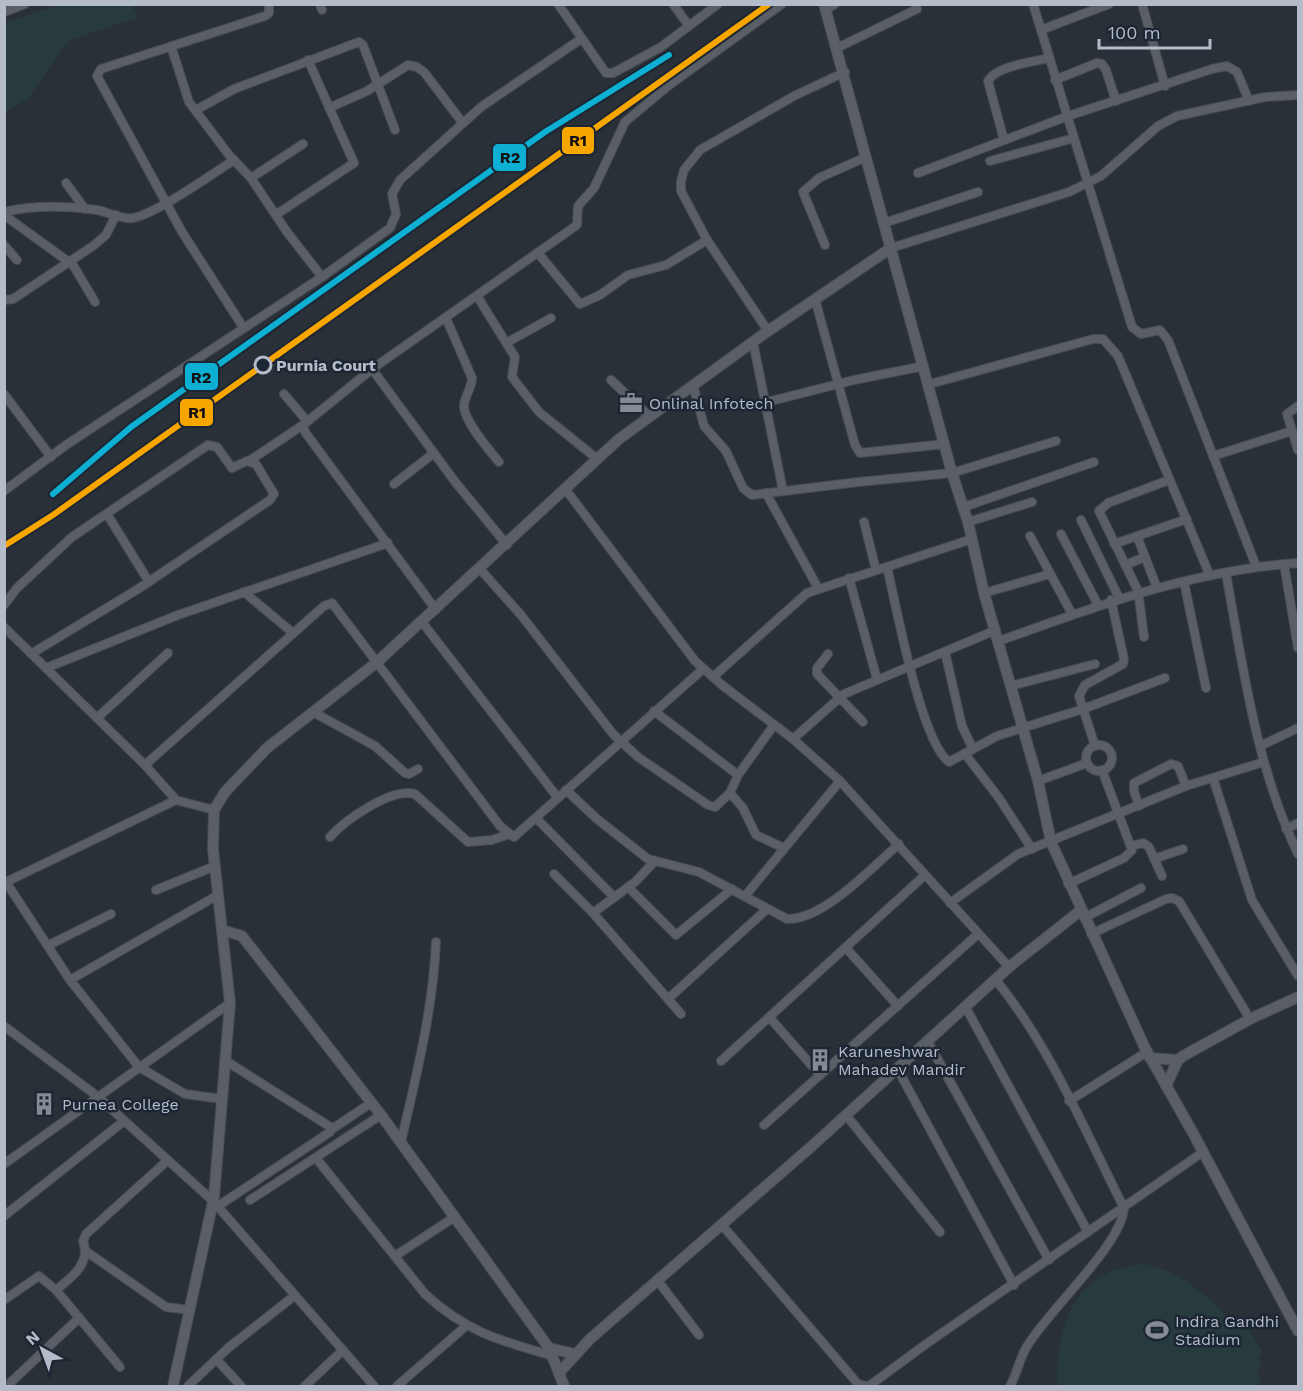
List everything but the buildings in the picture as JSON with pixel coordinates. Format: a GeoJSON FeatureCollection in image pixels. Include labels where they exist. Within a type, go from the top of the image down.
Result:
{"type":"FeatureCollection","features":[{"type":"Feature","properties":{"kind":"street"},"geometry":{"type":"LineString","coordinates":[[4,12],[25,4]]}},
{"type":"Feature","properties":{"kind":"street"},"geometry":{"type":"LineString","coordinates":[[243,327],[182,232],[97,76],[101,69],[265,16],[269,13],[269,4]]}},
{"type":"Feature","properties":{"kind":"street"},"geometry":{"type":"LineString","coordinates":[[558,4],[601,70],[613,73],[655,51],[718,4]]}},
{"type":"Feature","properties":{"kind":"street"},"geometry":{"type":"LineString","coordinates":[[673,4],[689,26]]}},
{"type":"Feature","properties":{"kind":"street"},"geometry":{"type":"LineString","coordinates":[[4,605],[17,588],[57,550],[208,445],[217,447],[232,468],[249,461],[305,423],[372,369],[577,225],[581,201],[594,188],[618,134],[636,111],[782,4]]}},
{"type":"Feature","properties":{"kind":"street"},"geometry":{"type":"LineString","coordinates":[[1033,4],[1132,327],[1141,334],[1156,329],[1165,335],[1256,566]]}},
{"type":"Feature","properties":{"kind":"street"},"geometry":{"type":"LineString","coordinates":[[1041,30],[1109,4]]}},
{"type":"Feature","properties":{"kind":"street"},"geometry":{"type":"LineString","coordinates":[[1142,4],[1165,86]]}},
{"type":"Feature","properties":{"kind":"street"},"geometry":{"type":"LineString","coordinates":[[828,6],[884,223],[930,384],[952,473],[968,522],[984,593],[1038,781],[1051,842],[1068,884],[1148,1055],[1299,1331]]}},
{"type":"Feature","properties":{"kind":"street"},"geometry":{"type":"LineString","coordinates":[[837,48],[917,9]]}},
{"type":"Feature","properties":{"kind":"street"},"geometry":{"type":"LineString","coordinates":[[4,491],[243,327],[322,277],[390,228],[396,214],[393,188],[462,122],[581,39]]}},
{"type":"Feature","properties":{"kind":"street"},"geometry":{"type":"LineString","coordinates":[[196,110],[234,89],[359,42],[363,45],[379,84],[395,130]]}},
{"type":"Feature","properties":{"kind":"street"},"geometry":{"type":"LineString","coordinates":[[171,46],[184,92],[234,160],[251,178],[287,232],[322,277]]}},
{"type":"Feature","properties":{"kind":"street"},"geometry":{"type":"LineString","coordinates":[[1004,140],[988,81],[992,75],[1002,70],[1048,58]]}},
{"type":"Feature","properties":{"kind":"street"},"geometry":{"type":"LineString","coordinates":[[277,214],[354,163],[308,60]]}},
{"type":"Feature","properties":{"kind":"street"},"geometry":{"type":"LineString","coordinates":[[1055,80],[1097,63],[1102,64],[1116,101]]}},
{"type":"Feature","properties":{"kind":"street"},"geometry":{"type":"LineString","coordinates":[[329,108],[379,84],[408,65],[417,67],[462,122]]}},
{"type":"Feature","properties":{"kind":"street"},"geometry":{"type":"LineString","coordinates":[[918,173],[1068,116],[1227,66],[1236,72],[1249,101]]}},
{"type":"Feature","properties":{"kind":"street"},"geometry":{"type":"LineString","coordinates":[[768,331],[706,240],[681,191],[681,181],[690,160],[699,150],[794,96],[844,72]]}},
{"type":"Feature","properties":{"kind":"street"},"geometry":{"type":"LineString","coordinates":[[173,1386],[215,1204],[230,1003],[215,866],[214,810],[225,792],[267,748],[376,663],[436,610],[566,490],[597,458],[768,331],[891,248],[1069,192],[1087,184],[1168,120],[1249,101],[1299,94]]}},
{"type":"Feature","properties":{"kind":"street"},"geometry":{"type":"LineString","coordinates":[[990,161],[1074,138]]}},
{"type":"Feature","properties":{"kind":"street"},"geometry":{"type":"LineString","coordinates":[[251,178],[303,144]]}},
{"type":"Feature","properties":{"kind":"street"},"geometry":{"type":"LineString","coordinates":[[825,245],[803,192],[819,178],[867,157]]}},
{"type":"Feature","properties":{"kind":"street"},"geometry":{"type":"LineString","coordinates":[[4,213],[28,208],[85,209],[133,218],[166,202],[234,160]]}},
{"type":"Feature","properties":{"kind":"street"},"geometry":{"type":"LineString","coordinates":[[66,183],[85,209]]}},
{"type":"Feature","properties":{"kind":"street"},"geometry":{"type":"LineString","coordinates":[[884,223],[978,192]]}},
{"type":"Feature","properties":{"kind":"street"},"geometry":{"type":"LineString","coordinates":[[4,213],[68,261],[78,272],[95,302]]}},
{"type":"Feature","properties":{"kind":"street"},"geometry":{"type":"LineString","coordinates":[[4,300],[13,299],[105,235],[116,215]]}},
{"type":"Feature","properties":{"kind":"street"},"geometry":{"type":"LineString","coordinates":[[538,253],[580,304],[600,295],[628,275],[666,265],[706,240]]}},
{"type":"Feature","properties":{"kind":"street"},"geometry":{"type":"LineString","coordinates":[[4,245],[17,261]]}},
{"type":"Feature","properties":{"kind":"street"},"geometry":{"type":"LineString","coordinates":[[477,296],[508,342],[515,357],[512,377],[519,387],[547,420],[597,458]]}},
{"type":"Feature","properties":{"kind":"street"},"geometry":{"type":"LineString","coordinates":[[815,299],[855,445],[860,453],[945,444]]}},
{"type":"Feature","properties":{"kind":"street"},"geometry":{"type":"LineString","coordinates":[[446,318],[472,378],[472,386],[464,403],[466,415],[499,462]]}},
{"type":"Feature","properties":{"kind":"street"},"geometry":{"type":"LineString","coordinates":[[508,342],[551,318]]}},
{"type":"Feature","properties":{"kind":"street"},"geometry":{"type":"LineString","coordinates":[[930,384],[1093,339],[1103,339],[1118,356],[1210,576]]}},
{"type":"Feature","properties":{"kind":"street"},"geometry":{"type":"LineString","coordinates":[[753,342],[767,402],[783,491]]}},
{"type":"Feature","properties":{"kind":"street"},"geometry":{"type":"LineString","coordinates":[[767,402],[924,366]]}},
{"type":"Feature","properties":{"kind":"street"},"geometry":{"type":"LineString","coordinates":[[372,369],[507,544]]}},
{"type":"Feature","properties":{"kind":"street"},"geometry":{"type":"LineString","coordinates":[[611,380],[650,417]]}},
{"type":"Feature","properties":{"kind":"street"},"geometry":{"type":"LineString","coordinates":[[693,385],[704,426],[730,458],[743,488],[752,495],[952,473],[1056,441]]}},
{"type":"Feature","properties":{"kind":"street"},"geometry":{"type":"LineString","coordinates":[[4,394],[51,457]]}},
{"type":"Feature","properties":{"kind":"street"},"geometry":{"type":"LineString","coordinates":[[284,394],[305,423],[305,432],[436,610]]}},
{"type":"Feature","properties":{"kind":"street"},"geometry":{"type":"LineString","coordinates":[[1299,406],[1287,414],[1299,450]]}},
{"type":"Feature","properties":{"kind":"street"},"geometry":{"type":"LineString","coordinates":[[1213,456],[1292,431]]}},
{"type":"Feature","properties":{"kind":"street"},"geometry":{"type":"LineString","coordinates":[[394,484],[435,453]]}},
{"type":"Feature","properties":{"kind":"street"},"geometry":{"type":"LineString","coordinates":[[31,654],[149,582],[273,498],[274,494],[256,464],[249,461]]}},
{"type":"Feature","properties":{"kind":"street"},"geometry":{"type":"LineString","coordinates":[[964,507],[1094,462]]}},
{"type":"Feature","properties":{"kind":"street"},"geometry":{"type":"LineString","coordinates":[[1144,637],[1138,591],[1099,511],[1102,506],[1169,480]]}},
{"type":"Feature","properties":{"kind":"street"},"geometry":{"type":"LineString","coordinates":[[566,490],[704,669],[793,739],[840,782],[1009,967]]}},
{"type":"Feature","properties":{"kind":"street"},"geometry":{"type":"LineString","coordinates":[[766,493],[818,588]]}},
{"type":"Feature","properties":{"kind":"street"},"geometry":{"type":"LineString","coordinates":[[968,522],[1032,502]]}},
{"type":"Feature","properties":{"kind":"street"},"geometry":{"type":"LineString","coordinates":[[107,514],[149,582]]}},
{"type":"Feature","properties":{"kind":"street"},"geometry":{"type":"LineString","coordinates":[[1114,544],[1187,519]]}},
{"type":"Feature","properties":{"kind":"street"},"geometry":{"type":"LineString","coordinates":[[1081,520],[1115,599],[1124,659],[1117,669],[1081,689],[1079,696],[1095,746]]}},
{"type":"Feature","properties":{"kind":"street"},"geometry":{"type":"LineString","coordinates":[[864,522],[876,570]]}},
{"type":"Feature","properties":{"kind":"street"},"geometry":{"type":"LineString","coordinates":[[1061,534],[1098,604]]}},
{"type":"Feature","properties":{"kind":"street"},"geometry":{"type":"LineString","coordinates":[[1030,536],[1072,614]]}},
{"type":"Feature","properties":{"kind":"street"},"geometry":{"type":"LineString","coordinates":[[1137,537],[1157,588]]}},
{"type":"Feature","properties":{"kind":"street"},"geometry":{"type":"LineString","coordinates":[[713,677],[795,603],[818,588],[972,539]]}},
{"type":"Feature","properties":{"kind":"street"},"geometry":{"type":"LineString","coordinates":[[46,668],[244,592],[388,543]]}},
{"type":"Feature","properties":{"kind":"street"},"geometry":{"type":"LineString","coordinates":[[1125,565],[1145,557]]}},
{"type":"Feature","properties":{"kind":"street"},"geometry":{"type":"LineString","coordinates":[[793,739],[839,697],[911,664],[945,652],[1072,614],[1138,591],[1256,566],[1299,563]]}},
{"type":"Feature","properties":{"kind":"street"},"geometry":{"type":"LineString","coordinates":[[1284,564],[1299,648]]}},
{"type":"Feature","properties":{"kind":"street"},"geometry":{"type":"LineString","coordinates":[[887,567],[927,724],[946,760],[953,761],[996,736],[1083,709],[1165,678]]}},
{"type":"Feature","properties":{"kind":"street"},"geometry":{"type":"LineString","coordinates":[[480,569],[521,615],[620,740],[638,757],[708,805],[715,807],[730,793],[738,775],[774,725]]}},
{"type":"Feature","properties":{"kind":"street"},"geometry":{"type":"LineString","coordinates":[[1226,573],[1264,762],[1286,829],[1299,854]]}},
{"type":"Feature","properties":{"kind":"street"},"geometry":{"type":"LineString","coordinates":[[984,593],[1050,574]]}},
{"type":"Feature","properties":{"kind":"street"},"geometry":{"type":"LineString","coordinates":[[849,578],[877,679]]}},
{"type":"Feature","properties":{"kind":"street"},"geometry":{"type":"LineString","coordinates":[[1184,582],[1206,688]]}},
{"type":"Feature","properties":{"kind":"street"},"geometry":{"type":"LineString","coordinates":[[244,592],[293,633]]}},
{"type":"Feature","properties":{"kind":"street"},"geometry":{"type":"LineString","coordinates":[[145,765],[324,606],[332,603],[509,834]]}},
{"type":"Feature","properties":{"kind":"street"},"geometry":{"type":"LineString","coordinates":[[422,622],[558,798]]}},
{"type":"Feature","properties":{"kind":"street"},"geometry":{"type":"LineString","coordinates":[[4,627],[145,765],[176,800],[214,810]]}},
{"type":"Feature","properties":{"kind":"street"},"geometry":{"type":"LineString","coordinates":[[945,652],[969,752],[1032,849]]}},
{"type":"Feature","properties":{"kind":"street"},"geometry":{"type":"LineString","coordinates":[[97,718],[168,653]]}},
{"type":"Feature","properties":{"kind":"street"},"geometry":{"type":"LineString","coordinates":[[828,654],[816,670],[863,722]]}},
{"type":"Feature","properties":{"kind":"street"},"geometry":{"type":"LineString","coordinates":[[1011,686],[1095,664]]}},
{"type":"Feature","properties":{"kind":"street"},"geometry":{"type":"LineString","coordinates":[[330,837],[344,822],[359,811],[396,794],[407,792],[415,794],[468,842],[492,840],[509,834],[518,835],[620,740],[704,669]]}},
{"type":"Feature","properties":{"kind":"street"},"geometry":{"type":"LineString","coordinates":[[654,711],[738,775]]}},
{"type":"Feature","properties":{"kind":"street"},"geometry":{"type":"LineString","coordinates":[[313,712],[375,746],[405,773],[409,774],[418,769]]}},
{"type":"Feature","properties":{"kind":"street"},"geometry":{"type":"LineString","coordinates":[[1260,746],[1299,728]]}},
{"type":"Feature","properties":{"kind":"street"},"geometry":{"type":"LineString","coordinates":[[1095,746],[1103,746],[1111,754],[1111,762],[1102,770],[1093,770],[1087,763],[1088,751],[1095,746]]}},
{"type":"Feature","properties":{"kind":"street"},"geometry":{"type":"LineString","coordinates":[[950,903],[1007,861],[1032,849],[1186,786],[1264,762]]}},
{"type":"Feature","properties":{"kind":"street"},"geometry":{"type":"LineString","coordinates":[[1038,781],[1087,763]]}},
{"type":"Feature","properties":{"kind":"street"},"geometry":{"type":"LineString","coordinates":[[1139,806],[1134,783],[1171,764],[1178,765],[1182,770],[1186,786]]}},
{"type":"Feature","properties":{"kind":"street"},"geometry":{"type":"LineString","coordinates":[[1068,884],[1124,858],[1132,850],[1102,770]]}},
{"type":"Feature","properties":{"kind":"street"},"geometry":{"type":"LineString","coordinates":[[1213,778],[1252,900],[1299,976]]}},
{"type":"Feature","properties":{"kind":"street"},"geometry":{"type":"LineString","coordinates":[[745,896],[840,782]]}},
{"type":"Feature","properties":{"kind":"street"},"geometry":{"type":"LineString","coordinates":[[566,790],[597,819],[655,861],[699,872],[787,919],[809,915],[821,909],[899,844]]}},
{"type":"Feature","properties":{"kind":"street"},"geometry":{"type":"LineString","coordinates":[[730,793],[743,808],[756,835],[784,848]]}},
{"type":"Feature","properties":{"kind":"street"},"geometry":{"type":"LineString","coordinates":[[176,800],[5,882],[49,945],[70,980],[139,1068],[185,1094],[222,1100]]}},
{"type":"Feature","properties":{"kind":"street"},"geometry":{"type":"LineString","coordinates":[[536,818],[614,897]]}},
{"type":"Feature","properties":{"kind":"street"},"geometry":{"type":"LineString","coordinates":[[1286,829],[1299,823]]}},
{"type":"Feature","properties":{"kind":"street"},"geometry":{"type":"LineString","coordinates":[[1131,846],[1146,844],[1162,876]]}},
{"type":"Feature","properties":{"kind":"street"},"geometry":{"type":"LineString","coordinates":[[1154,859],[1183,849]]}},
{"type":"Feature","properties":{"kind":"street"},"geometry":{"type":"LineString","coordinates":[[593,913],[628,887],[655,861]]}},
{"type":"Feature","properties":{"kind":"street"},"geometry":{"type":"LineString","coordinates":[[156,890],[215,866]]}},
{"type":"Feature","properties":{"kind":"street"},"geometry":{"type":"LineString","coordinates":[[554,874],[593,913],[681,1014]]}},
{"type":"Feature","properties":{"kind":"street"},"geometry":{"type":"LineString","coordinates":[[721,1061],[925,875]]}},
{"type":"Feature","properties":{"kind":"street"},"geometry":{"type":"LineString","coordinates":[[628,887],[676,935],[732,889]]}},
{"type":"Feature","properties":{"kind":"street"},"geometry":{"type":"LineString","coordinates":[[559,1373],[575,1354],[722,1226],[1009,967],[1082,914],[1141,888]]}},
{"type":"Feature","properties":{"kind":"street"},"geometry":{"type":"LineString","coordinates":[[70,980],[218,895]]}},
{"type":"Feature","properties":{"kind":"street"},"geometry":{"type":"LineString","coordinates":[[1091,934],[1166,899],[1172,898],[1179,901],[1250,1019]]}},
{"type":"Feature","properties":{"kind":"street"},"geometry":{"type":"LineString","coordinates":[[668,999],[767,909]]}},
{"type":"Feature","properties":{"kind":"street"},"geometry":{"type":"LineString","coordinates":[[49,945],[111,914]]}},
{"type":"Feature","properties":{"kind":"street"},"geometry":{"type":"LineString","coordinates":[[222,930],[242,936],[381,1115],[551,1352],[564,1386]]}},
{"type":"Feature","properties":{"kind":"street"},"geometry":{"type":"LineString","coordinates":[[764,1125],[978,934]]}},
{"type":"Feature","properties":{"kind":"street"},"geometry":{"type":"LineString","coordinates":[[400,1142],[431,996],[436,942]]}},
{"type":"Feature","properties":{"kind":"street"},"geometry":{"type":"LineString","coordinates":[[846,948],[898,1006]]}},
{"type":"Feature","properties":{"kind":"street"},"geometry":{"type":"LineString","coordinates":[[996,979],[1033,1035],[1124,1208],[1123,1220],[1113,1236],[1060,1301],[1026,1348],[1010,1386]]}},
{"type":"Feature","properties":{"kind":"street"},"geometry":{"type":"LineString","coordinates":[[1166,1086],[1178,1060],[1250,1019],[1299,997]]}},
{"type":"Feature","properties":{"kind":"street"},"geometry":{"type":"LineString","coordinates":[[4,1164],[230,1003]]}},
{"type":"Feature","properties":{"kind":"street"},"geometry":{"type":"LineString","coordinates":[[965,1006],[1088,1232]]}},
{"type":"Feature","properties":{"kind":"street"},"geometry":{"type":"LineString","coordinates":[[770,1018],[820,1075]]}},
{"type":"Feature","properties":{"kind":"street"},"geometry":{"type":"LineString","coordinates":[[4,1026],[97,1096],[215,1204],[374,1386]]}},
{"type":"Feature","properties":{"kind":"street"},"geometry":{"type":"LineString","coordinates":[[927,1040],[1049,1260]]}},
{"type":"Feature","properties":{"kind":"street"},"geometry":{"type":"LineString","coordinates":[[1069,1101],[1148,1055],[1178,1060]]}},
{"type":"Feature","properties":{"kind":"street"},"geometry":{"type":"LineString","coordinates":[[226,1061],[332,1130]]}},
{"type":"Feature","properties":{"kind":"street"},"geometry":{"type":"LineString","coordinates":[[897,1068],[1014,1285]]}},
{"type":"Feature","properties":{"kind":"street"},"geometry":{"type":"LineString","coordinates":[[215,1204],[371,1103]]}},
{"type":"Feature","properties":{"kind":"street"},"geometry":{"type":"LineString","coordinates":[[250,1200],[381,1115]]}},
{"type":"Feature","properties":{"kind":"street"},"geometry":{"type":"LineString","coordinates":[[846,1115],[940,1232]]}},
{"type":"Feature","properties":{"kind":"street"},"geometry":{"type":"LineString","coordinates":[[4,1216],[124,1121]]}},
{"type":"Feature","properties":{"kind":"street"},"geometry":{"type":"LineString","coordinates":[[722,1226],[858,1384],[870,1386],[926,1344],[1203,1152]]}},
{"type":"Feature","properties":{"kind":"street"},"geometry":{"type":"LineString","coordinates":[[316,1158],[425,1294],[466,1326],[551,1352],[575,1354]]}},
{"type":"Feature","properties":{"kind":"street"},"geometry":{"type":"LineString","coordinates":[[168,1160],[86,1234],[83,1241],[87,1252],[166,1307],[190,1310]]}},
{"type":"Feature","properties":{"kind":"street"},"geometry":{"type":"LineString","coordinates":[[395,1256],[453,1218]]}},
{"type":"Feature","properties":{"kind":"street"},"geometry":{"type":"LineString","coordinates":[[56,1290],[77,1272],[87,1252]]}},
{"type":"Feature","properties":{"kind":"street"},"geometry":{"type":"LineString","coordinates":[[4,1300],[39,1276],[56,1290],[120,1366]]}},
{"type":"Feature","properties":{"kind":"street"},"geometry":{"type":"LineString","coordinates":[[658,1281],[699,1335]]}},
{"type":"Feature","properties":{"kind":"street"},"geometry":{"type":"LineString","coordinates":[[188,1386],[294,1296]]}},
{"type":"Feature","properties":{"kind":"street"},"geometry":{"type":"LineString","coordinates":[[8,1385],[79,1318]]}},
{"type":"Feature","properties":{"kind":"street"},"geometry":{"type":"LineString","coordinates":[[397,1386],[466,1326]]}},
{"type":"Feature","properties":{"kind":"street"},"geometry":{"type":"LineString","coordinates":[[305,1386],[343,1350]]}},
{"type":"Feature","properties":{"kind":"street"},"geometry":{"type":"LineString","coordinates":[[217,1360],[242,1386]]}},
{"type":"Feature","properties":{"kind":"green space"},"geometry":{"type":"Polygon","coordinates":[[[57,5],[132,5],[138,17],[69,40],[29,98],[5,113],[5,23],[57,5]]]}},
{"type":"Feature","properties":{"kind":"green space","name":"Indira Gandhi Stadium"},"geometry":{"type":"Polygon","coordinates":[[[1146,1264],[1182,1279],[1202,1292],[1230,1319],[1235,1316],[1241,1324],[1245,1322],[1263,1353],[1258,1356],[1262,1366],[1257,1370],[1262,1386],[1057,1386],[1060,1341],[1074,1303],[1086,1288],[1102,1276],[1122,1268],[1146,1264]]]}},
{"type":"Feature","properties":{"kind":"transit line","name":"R1"},"geometry":{"type":"LineString","coordinates":[[4,546],[53,515],[769,4]]}},
{"type":"Feature","properties":{"kind":"transit line","name":"R2"},"geometry":{"type":"LineString","coordinates":[[53,494],[131,427],[545,132],[669,55]]}},
{"type":"Feature","properties":{"kind":"place","name":"Purnia Court"},"geometry":{"type":"Point","coordinates":[263,365]}},
{"type":"Feature","properties":{"kind":"place","name":"Onlinal Infotech"},"geometry":{"type":"Point","coordinates":[631,403]}},
{"type":"Feature","properties":{"kind":"place","name":"Karuneshwar Mahadev Mandir"},"geometry":{"type":"Point","coordinates":[820,1060]}},
{"type":"Feature","properties":{"kind":"place","name":"Purnea College"},"geometry":{"type":"Point","coordinates":[44,1104]}},
{"type":"Feature","properties":{"kind":"place","name":"Indira Gandhi Stadium"},"geometry":{"type":"Point","coordinates":[1157,1330]}}]}
